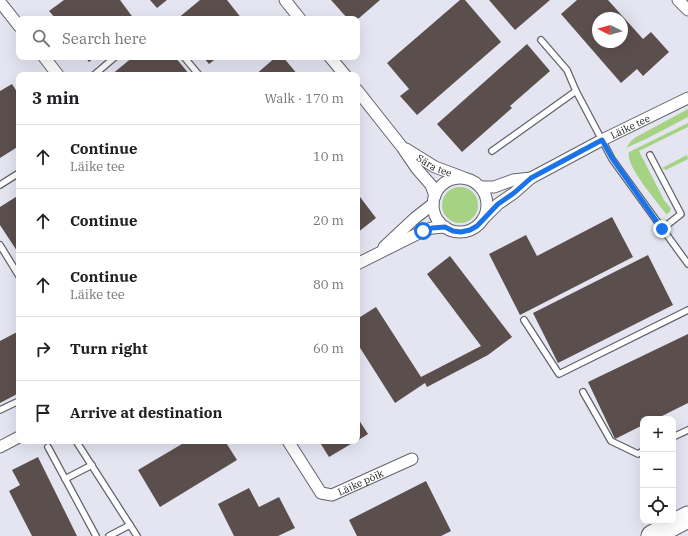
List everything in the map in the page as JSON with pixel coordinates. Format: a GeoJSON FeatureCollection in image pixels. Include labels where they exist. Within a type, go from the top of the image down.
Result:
{"type":"FeatureCollection","features":[{"type":"Feature","properties":{"kind":"highway"},"geometry":{"type":"LineString","coordinates":[[652,536],[688,517]]}},
{"type":"Feature","properties":{"kind":"street"},"geometry":{"type":"LineString","coordinates":[[285,0],[298,16]]}},
{"type":"Feature","properties":{"kind":"street"},"geometry":{"type":"LineString","coordinates":[[678,0],[688,10]]}},
{"type":"Feature","properties":{"kind":"street"},"geometry":{"type":"LineString","coordinates":[[0,2],[16,22]]}},
{"type":"Feature","properties":{"kind":"street"},"geometry":{"type":"LineString","coordinates":[[46,60],[56,72]]}},
{"type":"Feature","properties":{"kind":"street"},"geometry":{"type":"LineString","coordinates":[[332,60],[342,72]]}},
{"type":"Feature","properties":{"kind":"street","name":"Sära tee"},"geometry":{"type":"LineString","coordinates":[[360,94],[402,147],[417,169],[431,185],[434,200]]}},
{"type":"Feature","properties":{"kind":"street","name":"Läike tee"},"geometry":{"type":"LineString","coordinates":[[483,219],[498,204],[514,193],[531,178],[602,140],[688,98]]}},
{"type":"Feature","properties":{"kind":"street","name":"Sära tee"},"geometry":{"type":"LineString","coordinates":[[402,147],[435,167],[469,180]]}},
{"type":"Feature","properties":{"kind":"street"},"geometry":{"type":"LineString","coordinates":[[360,262],[432,228],[445,227],[457,231],[470,230],[477,226],[483,219],[487,202],[485,194],[480,187],[469,180],[461,178],[449,181],[439,189],[434,200],[375,255]]}},
{"type":"Feature","properties":{"kind":"street","name":"Läike tee"},"geometry":{"type":"LineString","coordinates":[[480,187],[494,187],[513,180],[531,178]]}},
{"type":"Feature","properties":{"kind":"street"},"geometry":{"type":"LineString","coordinates":[[434,200],[435,213],[439,221],[445,227]]}},
{"type":"Feature","properties":{"kind":"street"},"geometry":{"type":"LineString","coordinates":[[0,446],[16,438]]}},
{"type":"Feature","properties":{"kind":"street","name":"Läike põik"},"geometry":{"type":"LineString","coordinates":[[290,444],[321,493],[332,495],[412,459]]}},
{"type":"Feature","properties":{"kind":"lane"},"geometry":{"type":"LineString","coordinates":[[541,40],[567,70],[576,91],[612,158],[688,264]]}},
{"type":"Feature","properties":{"kind":"lane"},"geometry":{"type":"LineString","coordinates":[[98,72],[112,60]]}},
{"type":"Feature","properties":{"kind":"lane"},"geometry":{"type":"LineString","coordinates":[[186,60],[196,72]]}},
{"type":"Feature","properties":{"kind":"lane"},"geometry":{"type":"LineString","coordinates":[[492,151],[576,91]]}},
{"type":"Feature","properties":{"kind":"lane"},"geometry":{"type":"LineString","coordinates":[[650,155],[681,214],[662,229]]}},
{"type":"Feature","properties":{"kind":"lane"},"geometry":{"type":"LineString","coordinates":[[0,185],[16,175]]}},
{"type":"Feature","properties":{"kind":"lane"},"geometry":{"type":"LineString","coordinates":[[0,245],[16,271]]}},
{"type":"Feature","properties":{"kind":"lane"},"geometry":{"type":"LineString","coordinates":[[524,320],[559,374],[688,310]]}},
{"type":"Feature","properties":{"kind":"lane"},"geometry":{"type":"LineString","coordinates":[[583,392],[612,442],[638,454],[641,452]]}},
{"type":"Feature","properties":{"kind":"lane"},"geometry":{"type":"LineString","coordinates":[[0,410],[16,402]]}},
{"type":"Feature","properties":{"kind":"lane"},"geometry":{"type":"LineString","coordinates":[[676,436],[688,430]]}},
{"type":"Feature","properties":{"kind":"lane"},"geometry":{"type":"LineString","coordinates":[[78,444],[137,536]]}},
{"type":"Feature","properties":{"kind":"lane"},"geometry":{"type":"LineString","coordinates":[[48,447],[96,536]]}},
{"type":"Feature","properties":{"kind":"lane"},"geometry":{"type":"LineString","coordinates":[[66,479],[92,466]]}},
{"type":"Feature","properties":{"kind":"lane"},"geometry":{"type":"LineString","coordinates":[[109,536],[130,525]]}},
{"type":"Feature","properties":{"kind":"green space"},"geometry":{"type":"Polygon","coordinates":[[[688,109],[688,117],[626,148],[636,137],[688,109]]]}},
{"type":"Feature","properties":{"kind":"green space"},"geometry":{"type":"Polygon","coordinates":[[[688,123],[688,127],[639,151],[664,200],[671,209],[669,213],[666,214],[632,166],[629,158],[629,152],[688,123]]]}},
{"type":"Feature","properties":{"kind":"green space"},"geometry":{"type":"Polygon","coordinates":[[[687,155],[688,159],[666,170],[662,168],[687,155]]]}},
{"type":"Feature","properties":{"kind":"green space"},"geometry":{"type":"Polygon","coordinates":[[[460,187],[470,190],[475,195],[478,205],[475,215],[470,220],[460,223],[450,220],[445,215],[442,205],[445,195],[450,190],[460,187]]]}},
{"type":"Feature","properties":{"kind":"building"},"geometry":{"type":"Polygon","coordinates":[[[64,0],[120,0],[132,16],[53,16],[49,11],[64,0]]]}},
{"type":"Feature","properties":{"kind":"building"},"geometry":{"type":"Polygon","coordinates":[[[150,0],[167,0],[157,8],[150,0]]]}},
{"type":"Feature","properties":{"kind":"building"},"geometry":{"type":"Polygon","coordinates":[[[200,0],[227,0],[240,16],[181,16],[200,0]]]}},
{"type":"Feature","properties":{"kind":"building"},"geometry":{"type":"Polygon","coordinates":[[[331,0],[380,0],[360,17],[360,16],[345,16],[331,0]]]}},
{"type":"Feature","properties":{"kind":"building"},"geometry":{"type":"Polygon","coordinates":[[[460,0],[465,0],[501,42],[417,115],[400,96],[409,89],[387,63],[460,0]]]}},
{"type":"Feature","properties":{"kind":"building"},"geometry":{"type":"Polygon","coordinates":[[[489,0],[550,0],[515,30],[489,0]]]}},
{"type":"Feature","properties":{"kind":"building"},"geometry":{"type":"Polygon","coordinates":[[[577,0],[608,0],[619,12],[592,12],[592,48],[628,48],[628,22],[643,39],[651,32],[669,52],[643,76],[637,69],[621,83],[561,14],[577,0]]]}},
{"type":"Feature","properties":{"kind":"building"},"geometry":{"type":"Polygon","coordinates":[[[527,44],[550,71],[510,106],[512,108],[462,152],[437,124],[527,44]]]}},
{"type":"Feature","properties":{"kind":"building"},"geometry":{"type":"Polygon","coordinates":[[[129,60],[178,60],[188,72],[115,72],[129,60]]]}},
{"type":"Feature","properties":{"kind":"building"},"geometry":{"type":"Polygon","coordinates":[[[206,60],[214,60],[209,64],[206,60]]]}},
{"type":"Feature","properties":{"kind":"building"},"geometry":{"type":"Polygon","coordinates":[[[272,60],[286,60],[296,72],[258,72],[272,60]]]}},
{"type":"Feature","properties":{"kind":"building"},"geometry":{"type":"Polygon","coordinates":[[[12,84],[16,90],[16,148],[0,158],[0,91],[12,84]]]}},
{"type":"Feature","properties":{"kind":"building"},"geometry":{"type":"Polygon","coordinates":[[[16,197],[16,249],[0,225],[0,207],[16,197]]]}},
{"type":"Feature","properties":{"kind":"building"},"geometry":{"type":"Polygon","coordinates":[[[360,197],[376,218],[360,231],[360,197]]]}},
{"type":"Feature","properties":{"kind":"building"},"geometry":{"type":"Polygon","coordinates":[[[612,217],[633,257],[520,315],[489,254],[526,235],[537,256],[612,217]]]}},
{"type":"Feature","properties":{"kind":"building"},"geometry":{"type":"Polygon","coordinates":[[[648,255],[673,305],[558,363],[533,313],[648,255]]]}},
{"type":"Feature","properties":{"kind":"building"},"geometry":{"type":"Polygon","coordinates":[[[450,256],[512,337],[488,355],[427,387],[425,383],[395,403],[360,348],[360,317],[376,307],[421,377],[481,346],[427,274],[450,256]]]}},
{"type":"Feature","properties":{"kind":"building"},"geometry":{"type":"Polygon","coordinates":[[[16,333],[16,395],[0,403],[0,341],[16,333]]]}},
{"type":"Feature","properties":{"kind":"building"},"geometry":{"type":"Polygon","coordinates":[[[688,334],[688,403],[662,416],[640,416],[640,426],[615,439],[588,382],[688,334]]]}},
{"type":"Feature","properties":{"kind":"building"},"geometry":{"type":"Polygon","coordinates":[[[360,422],[368,434],[360,439],[360,422]]]}},
{"type":"Feature","properties":{"kind":"building"},"geometry":{"type":"Polygon","coordinates":[[[182,444],[227,444],[237,460],[160,507],[138,470],[182,444]]]}},
{"type":"Feature","properties":{"kind":"building"},"geometry":{"type":"Polygon","coordinates":[[[321,444],[351,444],[329,457],[321,444]]]}},
{"type":"Feature","properties":{"kind":"building"},"geometry":{"type":"Polygon","coordinates":[[[38,457],[77,536],[32,536],[9,491],[20,485],[12,470],[38,457]]]}},
{"type":"Feature","properties":{"kind":"building"},"geometry":{"type":"Polygon","coordinates":[[[426,481],[451,531],[441,536],[357,536],[349,520],[426,481]]]}},
{"type":"Feature","properties":{"kind":"building"},"geometry":{"type":"Polygon","coordinates":[[[249,488],[259,507],[279,497],[295,528],[278,536],[234,536],[218,504],[249,488]]]}},
{"type":"Feature","properties":{"kind":"route"},"geometry":{"type":"LineString","coordinates":[[423,231],[432,228],[445,227],[453,231],[461,232],[470,230],[477,226],[498,204],[514,193],[531,178],[602,140],[633,190],[662,229]]}}]}
